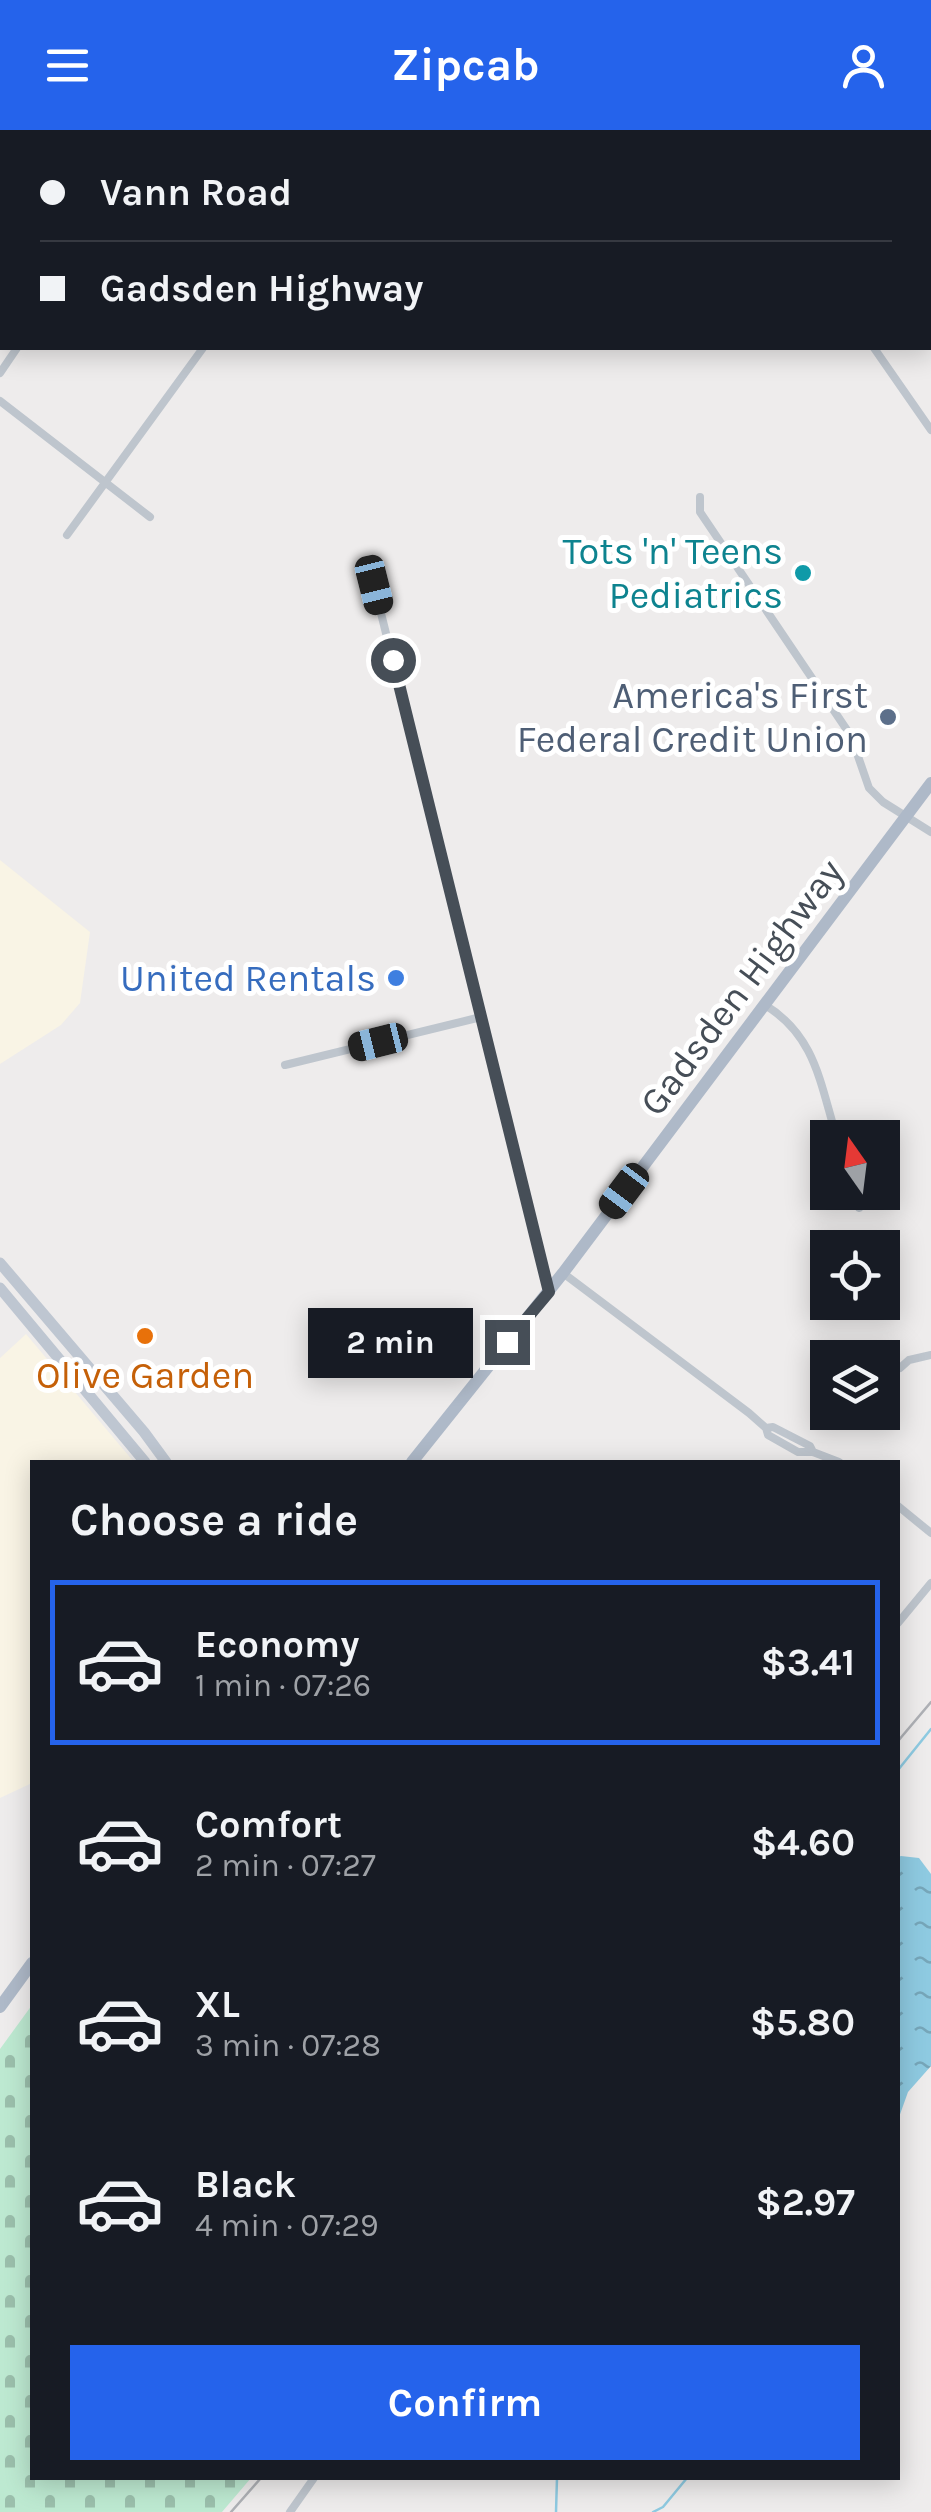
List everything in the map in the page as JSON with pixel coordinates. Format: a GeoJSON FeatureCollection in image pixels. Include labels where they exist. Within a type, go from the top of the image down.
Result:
{"type":"FeatureCollection","features":[{"type":"Feature","properties":{"kind":"main road","name":"Gadsden Highway"},"geometry":{"type":"LineString","coordinates":[[414,1460],[564,1273],[931,783]]}},
{"type":"Feature","properties":{"kind":"main road"},"geometry":{"type":"LineString","coordinates":[[0,2008],[30,1966]]}},
{"type":"Feature","properties":{"kind":"street"},"geometry":{"type":"LineString","coordinates":[[0,373],[15,350]]}},
{"type":"Feature","properties":{"kind":"street"},"geometry":{"type":"LineString","coordinates":[[67,535],[202,350]]}},
{"type":"Feature","properties":{"kind":"street"},"geometry":{"type":"LineString","coordinates":[[875,350],[931,430]]}},
{"type":"Feature","properties":{"kind":"street"},"geometry":{"type":"LineString","coordinates":[[0,401],[150,517]]}},
{"type":"Feature","properties":{"kind":"street"},"geometry":{"type":"LineString","coordinates":[[700,497],[700,512],[850,736],[868,788],[931,832]]}},
{"type":"Feature","properties":{"kind":"street"},"geometry":{"type":"LineString","coordinates":[[374,585],[549,1292]]}},
{"type":"Feature","properties":{"kind":"street"},"geometry":{"type":"LineString","coordinates":[[765,1005],[787,1018],[808,1046],[831,1120]]}},
{"type":"Feature","properties":{"kind":"street"},"geometry":{"type":"LineString","coordinates":[[285,1065],[481,1016]]}},
{"type":"Feature","properties":{"kind":"street"},"geometry":{"type":"LineString","coordinates":[[0,1263],[165,1460]]}},
{"type":"Feature","properties":{"kind":"street"},"geometry":{"type":"LineString","coordinates":[[564,1273],[766,1428],[773,1427],[834,1460]]}},
{"type":"Feature","properties":{"kind":"street"},"geometry":{"type":"LineString","coordinates":[[0,1288],[143,1460]]}},
{"type":"Feature","properties":{"kind":"street"},"geometry":{"type":"LineString","coordinates":[[900,1368],[908,1360],[931,1354]]}},
{"type":"Feature","properties":{"kind":"street"},"geometry":{"type":"LineString","coordinates":[[900,1508],[931,1533]]}},
{"type":"Feature","properties":{"kind":"street"},"geometry":{"type":"LineString","coordinates":[[900,1622],[931,1583]]}},
{"type":"Feature","properties":{"kind":"street"},"geometry":{"type":"LineString","coordinates":[[290,2512],[313,2480]]}},
{"type":"Feature","properties":{"kind":"shaded area"},"geometry":{"type":"Polygon","coordinates":[[[0,860],[90,932],[80,1003],[61,1025],[0,1064],[0,860]]]}},
{"type":"Feature","properties":{"kind":"shaded area"},"geometry":{"type":"Polygon","coordinates":[[[26,1334],[132,1460],[30,1460],[30,1784],[0,1798],[0,1358],[26,1334]]]}},
{"type":"Feature","properties":{"kind":"green space"},"geometry":{"type":"Polygon","coordinates":[[[30,2008],[30,2480],[249,2480],[222,2512],[0,2512],[0,2049],[30,2008]]]}},
{"type":"Feature","properties":{"kind":"water"},"geometry":{"type":"Polygon","coordinates":[[[900,1856],[919,1858],[931,1874],[931,2066],[908,2092],[900,2114],[900,1856]]]}},
{"type":"Feature","properties":{"kind":"waterway"},"geometry":{"type":"LineString","coordinates":[[900,1768],[931,1729]]}},
{"type":"Feature","properties":{"kind":"waterway"},"geometry":{"type":"LineString","coordinates":[[556,2512],[557,2480]]}},
{"type":"Feature","properties":{"kind":"waterway"},"geometry":{"type":"LineString","coordinates":[[653,2512],[663,2507],[685,2480]]}},
{"type":"Feature","properties":{"kind":"railway"},"geometry":{"type":"LineString","coordinates":[[900,1739],[931,1702]]}},
{"type":"Feature","properties":{"kind":"railway"},"geometry":{"type":"LineString","coordinates":[[231,2512],[259,2480]]}},
{"type":"Feature","properties":{"kind":"place","name":"Tots 'n' Teens Pediatrics"},"geometry":{"type":"Point","coordinates":[803,573]}},
{"type":"Feature","properties":{"kind":"place","name":"America's First Federal Credit Union"},"geometry":{"type":"Point","coordinates":[888,717]}},
{"type":"Feature","properties":{"kind":"place","name":"United Rentals"},"geometry":{"type":"Point","coordinates":[396,978]}},
{"type":"Feature","properties":{"kind":"place","name":"Olive Garden"},"geometry":{"type":"Point","coordinates":[145,1336]}},
{"type":"Feature","properties":{"kind":"route"},"geometry":{"type":"LineString","coordinates":[[393,660],[549,1292],[507,1342]]}}]}
